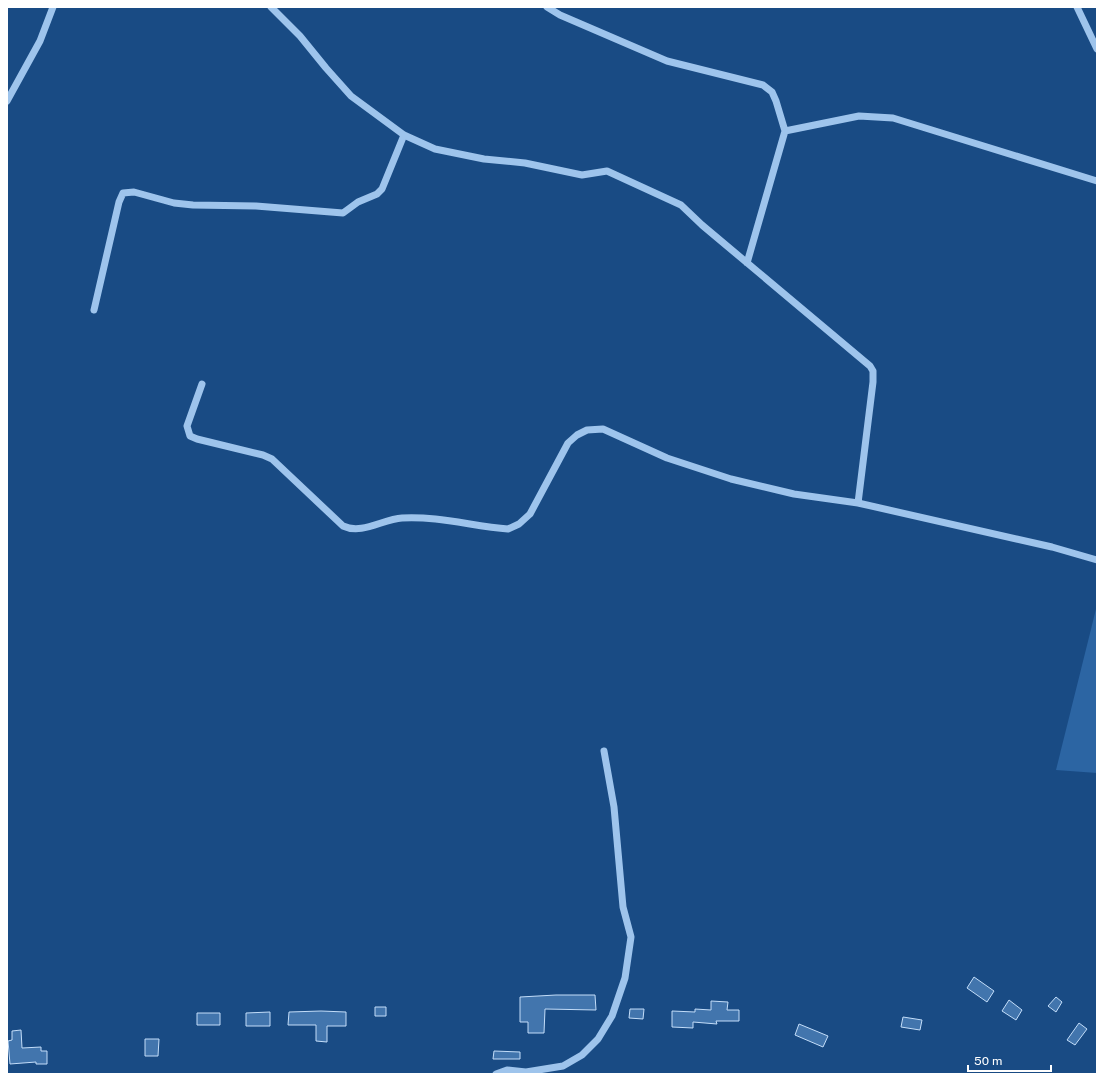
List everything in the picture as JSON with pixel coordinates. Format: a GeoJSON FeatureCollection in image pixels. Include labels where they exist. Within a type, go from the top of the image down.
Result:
{"type":"FeatureCollection","features":[{"type":"Feature","properties":{"kind":"street"},"geometry":{"type":"LineString","coordinates":[[7,101],[40,40],[52,7]]}},
{"type":"Feature","properties":{"kind":"street"},"geometry":{"type":"LineString","coordinates":[[271,7],[300,36],[351,96],[404,135],[435,149],[484,159],[525,163],[582,175],[607,171],[681,205],[747,263],[867,362],[873,371],[874,382],[858,503]]}},
{"type":"Feature","properties":{"kind":"street"},"geometry":{"type":"LineString","coordinates":[[547,7],[560,15],[667,61],[762,85],[772,92],[785,131],[747,263]]}},
{"type":"Feature","properties":{"kind":"street"},"geometry":{"type":"LineString","coordinates":[[1077,7],[1097,49]]}},
{"type":"Feature","properties":{"kind":"street"},"geometry":{"type":"LineString","coordinates":[[785,131],[859,116],[893,118],[1097,181]]}},
{"type":"Feature","properties":{"kind":"street"},"geometry":{"type":"LineString","coordinates":[[94,310],[118,202],[123,193],[134,192],[174,203],[193,205],[256,206],[343,213],[358,202],[377,194],[382,189],[404,135]]}},
{"type":"Feature","properties":{"kind":"street"},"geometry":{"type":"LineString","coordinates":[[202,384],[187,426],[190,436],[263,455],[272,459],[343,526],[354,530],[402,518],[444,519],[508,529],[519,524],[530,514],[568,443],[577,435],[587,430],[603,429],[667,458],[731,479],[794,494],[858,503],[1052,547],[1097,560]]}},
{"type":"Feature","properties":{"kind":"street"},"geometry":{"type":"LineString","coordinates":[[496,1074],[507,1070],[526,1072],[563,1066],[582,1055],[598,1039],[612,1016],[624,978],[631,937],[623,907],[614,806],[604,751]]}},
{"type":"Feature","properties":{"kind":"shaded area"},"geometry":{"type":"Polygon","coordinates":[[[1097,605],[1097,773],[1056,770],[1097,605]]]}},
{"type":"Feature","properties":{"kind":"building"},"geometry":{"type":"Polygon","coordinates":[[[974,977],[994,991],[987,1002],[967,988],[974,977]]]}},
{"type":"Feature","properties":{"kind":"building"},"geometry":{"type":"Polygon","coordinates":[[[595,995],[596,1010],[545,1009],[544,1033],[528,1033],[528,1022],[520,1022],[520,997],[595,995]]]}},
{"type":"Feature","properties":{"kind":"building"},"geometry":{"type":"Polygon","coordinates":[[[1056,997],[1062,1002],[1056,1012],[1048,1006],[1056,997]]]}},
{"type":"Feature","properties":{"kind":"building"},"geometry":{"type":"Polygon","coordinates":[[[1009,1000],[1022,1010],[1016,1020],[1002,1011],[1009,1000]]]}},
{"type":"Feature","properties":{"kind":"building"},"geometry":{"type":"Polygon","coordinates":[[[711,1001],[728,1002],[727,1010],[739,1010],[739,1021],[716,1021],[717,1024],[693,1022],[693,1028],[672,1027],[672,1011],[695,1012],[695,1009],[711,1010],[711,1001]]]}},
{"type":"Feature","properties":{"kind":"building"},"geometry":{"type":"Polygon","coordinates":[[[375,1007],[386,1007],[386,1016],[375,1016],[375,1007]]]}},
{"type":"Feature","properties":{"kind":"building"},"geometry":{"type":"Polygon","coordinates":[[[630,1009],[644,1009],[643,1019],[629,1018],[630,1009]]]}},
{"type":"Feature","properties":{"kind":"building"},"geometry":{"type":"Polygon","coordinates":[[[270,1012],[270,1026],[246,1026],[246,1013],[270,1012]]]}},
{"type":"Feature","properties":{"kind":"building"},"geometry":{"type":"Polygon","coordinates":[[[289,1012],[346,1012],[346,1026],[327,1026],[327,1042],[316,1041],[316,1025],[288,1025],[289,1012]]]}},
{"type":"Feature","properties":{"kind":"building"},"geometry":{"type":"Polygon","coordinates":[[[197,1013],[220,1013],[220,1025],[197,1025],[197,1013]]]}},
{"type":"Feature","properties":{"kind":"building"},"geometry":{"type":"Polygon","coordinates":[[[903,1017],[922,1020],[920,1030],[901,1027],[903,1017]]]}},
{"type":"Feature","properties":{"kind":"building"},"geometry":{"type":"Polygon","coordinates":[[[1079,1023],[1087,1029],[1075,1045],[1067,1040],[1079,1023]]]}},
{"type":"Feature","properties":{"kind":"building"},"geometry":{"type":"Polygon","coordinates":[[[799,1024],[828,1036],[823,1047],[795,1035],[799,1024]]]}},
{"type":"Feature","properties":{"kind":"building"},"geometry":{"type":"Polygon","coordinates":[[[21,1030],[22,1048],[41,1047],[41,1051],[47,1051],[47,1064],[36,1064],[36,1062],[10,1064],[8,1041],[12,1040],[12,1031],[21,1030]]]}},
{"type":"Feature","properties":{"kind":"building"},"geometry":{"type":"Polygon","coordinates":[[[145,1039],[159,1039],[158,1056],[145,1056],[145,1039]]]}},
{"type":"Feature","properties":{"kind":"building"},"geometry":{"type":"Polygon","coordinates":[[[494,1051],[520,1052],[520,1059],[493,1059],[494,1051]]]}}]}
